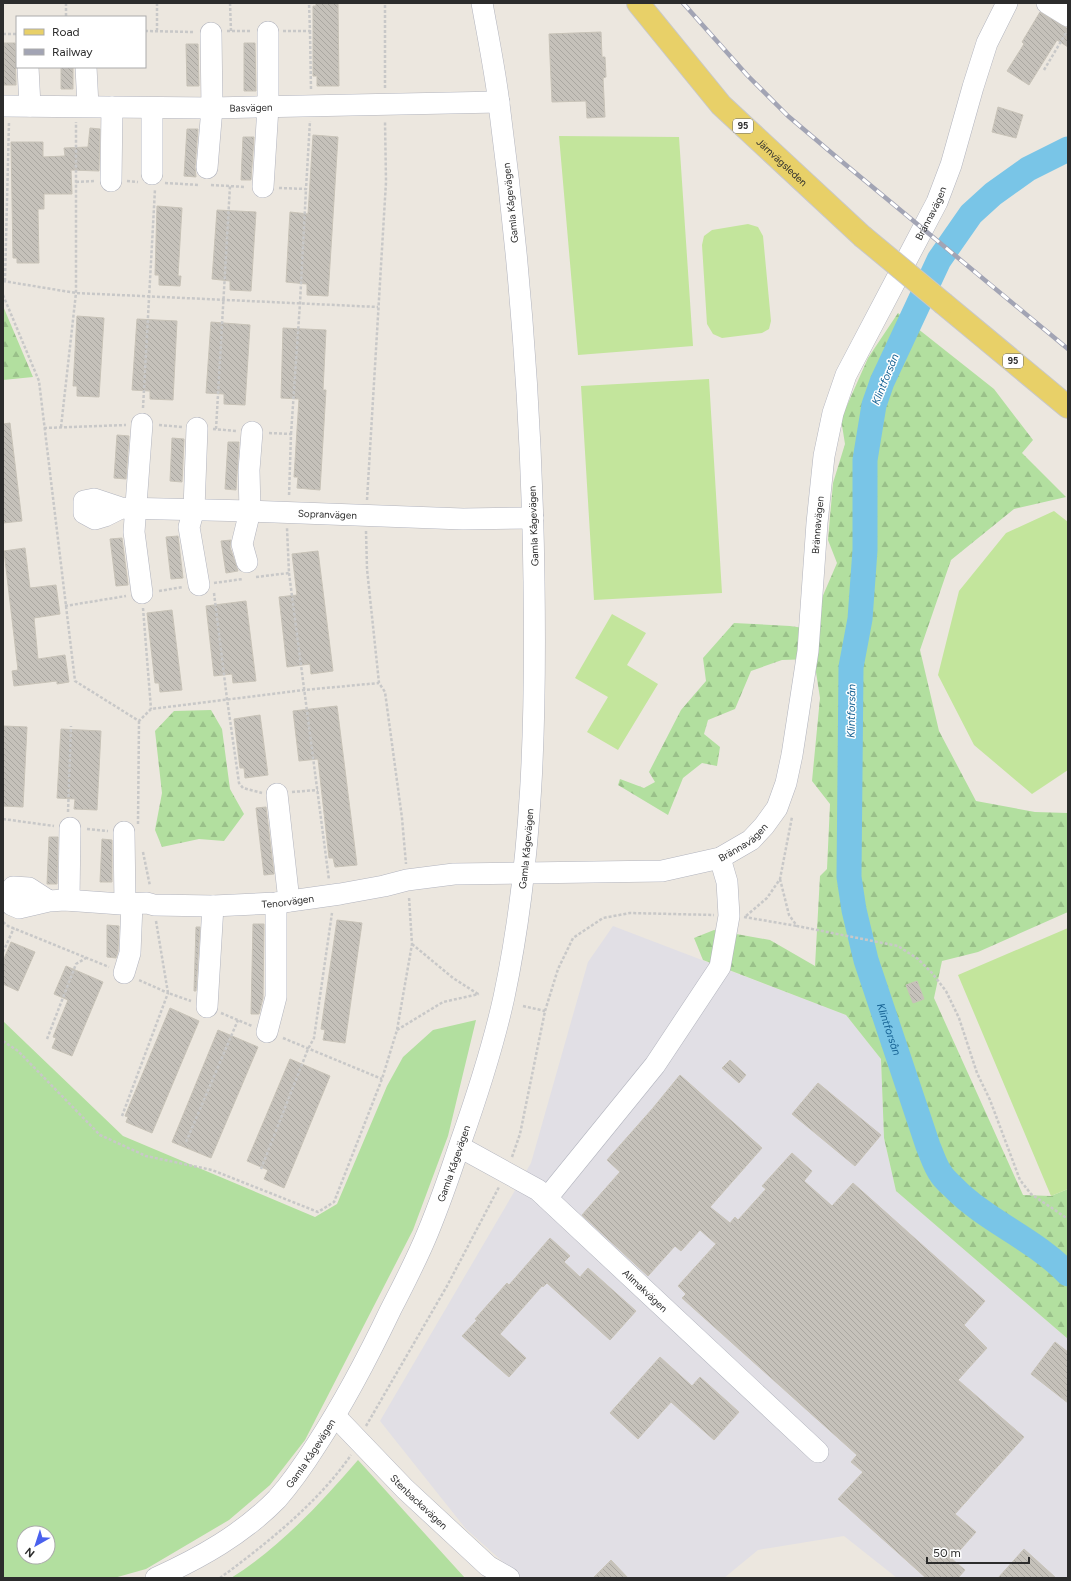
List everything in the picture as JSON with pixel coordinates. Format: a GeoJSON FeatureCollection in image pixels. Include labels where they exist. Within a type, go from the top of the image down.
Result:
{"type":"FeatureCollection","features":[{"type":"Feature","properties":{"kind":"main road","name":"Järnvägsleden"},"geometry":{"type":"LineString","coordinates":[[638,3],[721,105],[862,236],[1068,407]]}},
{"type":"Feature","properties":{"kind":"street","name":"Gamla Kågevägen"},"geometry":{"type":"LineString","coordinates":[[156,1578],[177,1569],[214,1548],[244,1528],[273,1502],[300,1470],[335,1416],[384,1326],[426,1236],[450,1176],[476,1098],[503,1000],[515,938],[525,872],[533,771],[536,676],[533,518],[522,324],[499,102],[482,3]]}},
{"type":"Feature","properties":{"kind":"street","name":"Brännavägen"},"geometry":{"type":"LineString","coordinates":[[525,872],[662,871],[720,858],[751,840],[764,826],[777,808],[786,783],[792,754],[808,651],[824,456],[833,413],[846,375],[937,202],[951,165],[987,43],[1007,3]]}},
{"type":"Feature","properties":{"kind":"street"},"geometry":{"type":"LineString","coordinates":[[1047,3],[1068,16]]}},
{"type":"Feature","properties":{"kind":"street"},"geometry":{"type":"LineString","coordinates":[[207,168],[221,32]]}},
{"type":"Feature","properties":{"kind":"street"},"geometry":{"type":"LineString","coordinates":[[262,187],[268,107],[268,32]]}},
{"type":"Feature","properties":{"kind":"street"},"geometry":{"type":"LineString","coordinates":[[14,106],[28,68]]}},
{"type":"Feature","properties":{"kind":"street"},"geometry":{"type":"LineString","coordinates":[[82,106],[86,68]]}},
{"type":"Feature","properties":{"kind":"street","name":"Basvägen"},"geometry":{"type":"LineString","coordinates":[[14,106],[212,108],[499,102]]}},
{"type":"Feature","properties":{"kind":"street"},"geometry":{"type":"LineString","coordinates":[[111,181],[112,107]]}},
{"type":"Feature","properties":{"kind":"street"},"geometry":{"type":"LineString","coordinates":[[152,108],[154,178]]}},
{"type":"Feature","properties":{"kind":"street"},"geometry":{"type":"LineString","coordinates":[[142,424],[128,508],[134,532],[142,593]]}},
{"type":"Feature","properties":{"kind":"street"},"geometry":{"type":"LineString","coordinates":[[206,429],[194,509],[189,528],[207,588]]}},
{"type":"Feature","properties":{"kind":"street"},"geometry":{"type":"LineString","coordinates":[[247,562],[242,544],[250,511],[249,470],[252,432]]}},
{"type":"Feature","properties":{"kind":"street","name":"Sopranvägen"},"geometry":{"type":"LineString","coordinates":[[128,508],[366,515],[463,520],[533,518]]}},
{"type":"Feature","properties":{"kind":"street"},"geometry":{"type":"LineString","coordinates":[[267,1032],[276,997],[283,902],[277,794]]}},
{"type":"Feature","properties":{"kind":"street","name":"Tenorvägen"},"geometry":{"type":"LineString","coordinates":[[69,820],[59,900],[128,904],[213,906],[283,902],[384,886],[407,880],[454,874],[525,872]]}},
{"type":"Feature","properties":{"kind":"street"},"geometry":{"type":"LineString","coordinates":[[124,973],[130,953],[128,904],[131,828]]}},
{"type":"Feature","properties":{"kind":"street"},"geometry":{"type":"LineString","coordinates":[[547,1198],[655,1065],[720,967],[729,916],[728,882],[720,858]]}},
{"type":"Feature","properties":{"kind":"street"},"geometry":{"type":"LineString","coordinates":[[206,1008],[213,906]]}},
{"type":"Feature","properties":{"kind":"street","name":"Alimakvägen"},"geometry":{"type":"LineString","coordinates":[[460,1146],[538,1190],[818,1452]]}},
{"type":"Feature","properties":{"kind":"street","name":"Stenbackavägen"},"geometry":{"type":"LineString","coordinates":[[335,1416],[405,1489],[488,1566],[509,1578]]}},
{"type":"Feature","properties":{"kind":"path"},"geometry":{"type":"LineString","coordinates":[[66,3],[66,16]]}},
{"type":"Feature","properties":{"kind":"path"},"geometry":{"type":"LineString","coordinates":[[157,3],[157,30]]}},
{"type":"Feature","properties":{"kind":"path"},"geometry":{"type":"LineString","coordinates":[[221,32],[230,3]]}},
{"type":"Feature","properties":{"kind":"path"},"geometry":{"type":"LineString","coordinates":[[309,3],[311,106]]}},
{"type":"Feature","properties":{"kind":"path"},"geometry":{"type":"LineString","coordinates":[[3,1041],[18,1051],[100,1136],[146,1156],[212,1170],[318,1212],[334,1202],[382,1079],[397,1030],[412,944],[402,818],[385,692],[379,684],[367,569],[366,515],[386,182],[385,3]]}},
{"type":"Feature","properties":{"kind":"path"},"geometry":{"type":"LineString","coordinates":[[1044,70],[1068,29]]}},
{"type":"Feature","properties":{"kind":"path"},"geometry":{"type":"LineString","coordinates":[[146,31],[310,31]]}},
{"type":"Feature","properties":{"kind":"path"},"geometry":{"type":"LineString","coordinates":[[3,34],[16,34]]}},
{"type":"Feature","properties":{"kind":"path"},"geometry":{"type":"LineString","coordinates":[[14,106],[4,281],[76,293],[378,307]]}},
{"type":"Feature","properties":{"kind":"path"},"geometry":{"type":"LineString","coordinates":[[61,427],[76,293],[82,106]]}},
{"type":"Feature","properties":{"kind":"path"},"geometry":{"type":"LineString","coordinates":[[142,424],[154,178]]}},
{"type":"Feature","properties":{"kind":"path"},"geometry":{"type":"LineString","coordinates":[[206,429],[222,300],[230,186]]}},
{"type":"Feature","properties":{"kind":"path"},"geometry":{"type":"LineString","coordinates":[[290,434],[300,303],[306,189]]}},
{"type":"Feature","properties":{"kind":"path"},"geometry":{"type":"LineString","coordinates":[[261,1169],[308,1049],[314,1038],[332,909],[290,573]]}},
{"type":"Feature","properties":{"kind":"path"},"geometry":{"type":"LineString","coordinates":[[207,588],[227,699],[239,783],[243,788],[267,795],[318,790]]}},
{"type":"Feature","properties":{"kind":"path"},"geometry":{"type":"LineString","coordinates":[[142,593],[151,709]]}},
{"type":"Feature","properties":{"kind":"path"},"geometry":{"type":"LineString","coordinates":[[131,828],[139,721]]}},
{"type":"Feature","properties":{"kind":"path"},"geometry":{"type":"LineString","coordinates":[[69,820],[72,726]]}},
{"type":"Feature","properties":{"kind":"path"},"geometry":{"type":"LineString","coordinates":[[793,813],[780,879],[768,898],[744,917],[820,930],[898,946],[918,959],[932,973],[946,991],[959,1018],[977,1073],[990,1100],[1020,1180],[1032,1194],[1068,1219]]}},
{"type":"Feature","properties":{"kind":"path"},"geometry":{"type":"LineString","coordinates":[[122,1116],[168,993],[154,905],[141,846]]}},
{"type":"Feature","properties":{"kind":"path"},"geometry":{"type":"LineString","coordinates":[[780,879],[789,915],[797,926]]}},
{"type":"Feature","properties":{"kind":"path"},"geometry":{"type":"LineString","coordinates":[[220,1578],[297,1516],[342,1467],[360,1441],[446,1286],[507,1172],[520,1134],[545,1011],[558,969],[574,938],[603,918],[630,913],[717,915]]}},
{"type":"Feature","properties":{"kind":"path"},"geometry":{"type":"LineString","coordinates":[[3,922],[168,993],[382,1079]]}},
{"type":"Feature","properties":{"kind":"path"},"geometry":{"type":"LineString","coordinates":[[3,952],[14,928]]}},
{"type":"Feature","properties":{"kind":"path"},"geometry":{"type":"LineString","coordinates":[[397,1030],[443,1002],[479,994],[453,978],[412,944]]}},
{"type":"Feature","properties":{"kind":"path"},"geometry":{"type":"LineString","coordinates":[[48,1039],[76,964],[86,958]]}},
{"type":"Feature","properties":{"kind":"path"},"geometry":{"type":"LineString","coordinates":[[524,1006],[545,1011]]}},
{"type":"Feature","properties":{"kind":"path"},"geometry":{"type":"LineString","coordinates":[[186,1142],[238,1020]]}},
{"type":"Feature","properties":{"kind":"shaded area"},"geometry":{"type":"Polygon","coordinates":[[[613,926],[846,1015],[881,1059],[884,1138],[896,1191],[1068,1339],[1068,1578],[897,1578],[844,1536],[758,1550],[724,1578],[521,1578],[466,1529],[380,1421],[531,1163],[588,962],[613,926]]]}},
{"type":"Feature","properties":{"kind":"green space"},"geometry":{"type":"Polygon","coordinates":[[[559,136],[679,137],[693,346],[578,355],[559,136]]]}},
{"type":"Feature","properties":{"kind":"green space"},"geometry":{"type":"Polygon","coordinates":[[[748,224],[758,227],[763,236],[771,321],[769,329],[762,333],[722,338],[713,334],[707,324],[702,245],[704,236],[712,230],[748,224]]]}},
{"type":"Feature","properties":{"kind":"green space"},"geometry":{"type":"Polygon","coordinates":[[[3,306],[33,377],[3,380],[3,306]]]}},
{"type":"Feature","properties":{"kind":"green space"},"geometry":{"type":"Polygon","coordinates":[[[898,313],[994,389],[1033,440],[1022,453],[1066,497],[1014,509],[951,560],[920,650],[939,731],[976,801],[1035,812],[1068,813],[1068,912],[978,952],[942,961],[934,998],[1023,1195],[1051,1196],[1068,1189],[1068,1339],[896,1191],[884,1138],[881,1059],[846,1015],[703,960],[694,938],[714,930],[770,940],[815,966],[820,876],[827,869],[830,804],[812,781],[820,698],[814,659],[782,660],[751,671],[735,709],[708,720],[704,734],[720,747],[717,766],[702,763],[683,778],[668,815],[618,785],[620,779],[644,788],[655,782],[649,772],[681,710],[706,681],[703,658],[734,623],[790,626],[817,630],[821,600],[837,563],[828,540],[833,483],[845,444],[841,419],[868,358],[898,313]]]}},
{"type":"Feature","properties":{"kind":"green space"},"geometry":{"type":"Polygon","coordinates":[[[709,379],[722,593],[594,600],[581,386],[709,379]]]}},
{"type":"Feature","properties":{"kind":"green space"},"geometry":{"type":"Polygon","coordinates":[[[1054,511],[1068,522],[1068,770],[1032,794],[974,745],[938,675],[959,591],[1006,533],[1054,511]]]}},
{"type":"Feature","properties":{"kind":"green space"},"geometry":{"type":"Polygon","coordinates":[[[612,614],[646,633],[627,665],[658,684],[618,750],[587,732],[608,697],[575,678],[612,614]]]}},
{"type":"Feature","properties":{"kind":"green space"},"geometry":{"type":"Polygon","coordinates":[[[211,710],[222,729],[230,789],[244,814],[224,841],[199,839],[162,847],[155,830],[162,793],[155,731],[174,711],[211,710]]]}},
{"type":"Feature","properties":{"kind":"green space"},"geometry":{"type":"Polygon","coordinates":[[[1068,928],[1068,1189],[1051,1196],[958,975],[1068,928]]]}},
{"type":"Feature","properties":{"kind":"green space"},"geometry":{"type":"Polygon","coordinates":[[[476,1020],[448,1136],[413,1230],[305,1440],[270,1485],[229,1520],[146,1569],[114,1578],[3,1578],[3,1021],[123,1136],[315,1217],[337,1204],[387,1086],[403,1057],[433,1030],[476,1020]]]}},
{"type":"Feature","properties":{"kind":"green space"},"geometry":{"type":"Polygon","coordinates":[[[358,1460],[465,1578],[231,1578],[249,1566],[283,1539],[329,1493],[358,1460]]]}},
{"type":"Feature","properties":{"kind":"building"},"geometry":{"type":"Polygon","coordinates":[[[316,3],[338,3],[339,86],[317,86],[317,76],[313,76],[313,6],[316,6],[316,3]]]}},
{"type":"Feature","properties":{"kind":"building"},"geometry":{"type":"Polygon","coordinates":[[[1040,12],[1068,29],[1068,47],[1057,40],[1029,85],[1007,71],[1024,44],[1022,42],[1040,12]]]}},
{"type":"Feature","properties":{"kind":"building"},"geometry":{"type":"Polygon","coordinates":[[[601,32],[602,57],[605,57],[606,77],[603,78],[605,117],[587,118],[586,101],[552,102],[549,34],[601,32]]]}},
{"type":"Feature","properties":{"kind":"building"},"geometry":{"type":"Polygon","coordinates":[[[4,43],[15,43],[16,85],[4,85],[4,43]]]}},
{"type":"Feature","properties":{"kind":"building"},"geometry":{"type":"Polygon","coordinates":[[[244,43],[255,43],[256,91],[244,91],[244,43]]]}},
{"type":"Feature","properties":{"kind":"building"},"geometry":{"type":"Polygon","coordinates":[[[186,44],[198,44],[199,86],[187,86],[186,44]]]}},
{"type":"Feature","properties":{"kind":"building"},"geometry":{"type":"Polygon","coordinates":[[[61,68],[73,68],[73,89],[61,89],[61,68]]]}},
{"type":"Feature","properties":{"kind":"building"},"geometry":{"type":"Polygon","coordinates":[[[998,107],[1023,115],[1016,138],[992,132],[998,107]]]}},
{"type":"Feature","properties":{"kind":"building"},"geometry":{"type":"Polygon","coordinates":[[[90,128],[100,129],[99,171],[71,170],[72,194],[44,194],[44,209],[38,209],[39,263],[17,263],[17,258],[13,258],[11,142],[43,142],[43,157],[65,156],[64,148],[88,147],[90,128]]]}},
{"type":"Feature","properties":{"kind":"building"},"geometry":{"type":"Polygon","coordinates":[[[187,129],[198,129],[195,167],[196,177],[184,176],[187,129]]]}},
{"type":"Feature","properties":{"kind":"building"},"geometry":{"type":"Polygon","coordinates":[[[313,135],[338,137],[328,296],[307,295],[307,284],[286,282],[290,212],[308,214],[313,135]]]}},
{"type":"Feature","properties":{"kind":"building"},"geometry":{"type":"Polygon","coordinates":[[[243,137],[254,137],[251,180],[241,180],[243,137]]]}},
{"type":"Feature","properties":{"kind":"building"},"geometry":{"type":"Polygon","coordinates":[[[157,206],[182,208],[178,276],[181,276],[180,286],[159,285],[159,275],[155,275],[157,206]]]}},
{"type":"Feature","properties":{"kind":"building"},"geometry":{"type":"Polygon","coordinates":[[[217,210],[256,212],[251,291],[230,290],[230,281],[212,279],[217,210]]]}},
{"type":"Feature","properties":{"kind":"building"},"geometry":{"type":"Polygon","coordinates":[[[77,316],[104,318],[99,397],[77,396],[77,386],[73,386],[77,316]]]}},
{"type":"Feature","properties":{"kind":"building"},"geometry":{"type":"Polygon","coordinates":[[[137,319],[177,321],[173,400],[150,399],[150,391],[132,390],[137,319]]]}},
{"type":"Feature","properties":{"kind":"building"},"geometry":{"type":"Polygon","coordinates":[[[211,322],[250,325],[245,405],[224,404],[224,394],[206,393],[211,322]]]}},
{"type":"Feature","properties":{"kind":"building"},"geometry":{"type":"Polygon","coordinates":[[[283,328],[326,330],[323,390],[326,390],[320,490],[297,488],[298,477],[294,477],[299,399],[281,398],[283,328]]]}},
{"type":"Feature","properties":{"kind":"building"},"geometry":{"type":"Polygon","coordinates":[[[10,423],[22,521],[3,523],[3,424],[10,423]]]}},
{"type":"Feature","properties":{"kind":"building"},"geometry":{"type":"Polygon","coordinates":[[[117,435],[129,436],[126,479],[114,478],[117,435]]]}},
{"type":"Feature","properties":{"kind":"building"},"geometry":{"type":"Polygon","coordinates":[[[172,438],[184,439],[182,482],[170,481],[172,438]]]}},
{"type":"Feature","properties":{"kind":"building"},"geometry":{"type":"Polygon","coordinates":[[[228,442],[239,442],[236,490],[225,489],[228,442]]]}},
{"type":"Feature","properties":{"kind":"building"},"geometry":{"type":"Polygon","coordinates":[[[178,536],[183,578],[171,579],[166,537],[178,536]]]}},
{"type":"Feature","properties":{"kind":"building"},"geometry":{"type":"Polygon","coordinates":[[[122,538],[128,585],[116,586],[110,539],[122,538]]]}},
{"type":"Feature","properties":{"kind":"building"},"geometry":{"type":"Polygon","coordinates":[[[231,540],[230,547],[238,571],[226,573],[221,541],[231,540]]]}},
{"type":"Feature","properties":{"kind":"building"},"geometry":{"type":"Polygon","coordinates":[[[25,548],[30,588],[56,585],[60,614],[34,618],[38,659],[65,655],[69,682],[57,684],[57,681],[14,686],[12,671],[18,670],[4,551],[25,548]]]}},
{"type":"Feature","properties":{"kind":"building"},"geometry":{"type":"Polygon","coordinates":[[[318,551],[333,671],[311,674],[310,664],[287,667],[279,597],[297,595],[292,554],[318,551]]]}},
{"type":"Feature","properties":{"kind":"building"},"geometry":{"type":"Polygon","coordinates":[[[246,601],[256,681],[233,683],[232,674],[214,676],[206,606],[246,601]]]}},
{"type":"Feature","properties":{"kind":"building"},"geometry":{"type":"Polygon","coordinates":[[[172,610],[182,690],[160,692],[159,683],[155,683],[147,613],[172,610]]]}},
{"type":"Feature","properties":{"kind":"building"},"geometry":{"type":"Polygon","coordinates":[[[337,706],[357,865],[335,867],[333,858],[329,858],[318,759],[299,761],[293,711],[337,706]]]}},
{"type":"Feature","properties":{"kind":"building"},"geometry":{"type":"Polygon","coordinates":[[[260,715],[268,775],[245,778],[244,768],[240,768],[234,719],[260,715]]]}},
{"type":"Feature","properties":{"kind":"building"},"geometry":{"type":"Polygon","coordinates":[[[3,726],[27,727],[23,807],[3,806],[3,726]]]}},
{"type":"Feature","properties":{"kind":"building"},"geometry":{"type":"Polygon","coordinates":[[[61,729],[101,731],[97,810],[74,809],[75,799],[57,798],[61,729]]]}},
{"type":"Feature","properties":{"kind":"building"},"geometry":{"type":"Polygon","coordinates":[[[266,807],[274,874],[264,875],[256,808],[266,807]]]}},
{"type":"Feature","properties":{"kind":"building"},"geometry":{"type":"Polygon","coordinates":[[[49,837],[58,837],[57,884],[47,884],[49,837]]]}},
{"type":"Feature","properties":{"kind":"building"},"geometry":{"type":"Polygon","coordinates":[[[102,839],[112,840],[112,882],[100,882],[102,839]]]}},
{"type":"Feature","properties":{"kind":"building"},"geometry":{"type":"Polygon","coordinates":[[[337,920],[362,923],[345,1043],[323,1040],[325,1030],[321,1029],[337,920]]]}},
{"type":"Feature","properties":{"kind":"building"},"geometry":{"type":"Polygon","coordinates":[[[253,924],[264,924],[263,998],[259,1014],[251,1014],[253,924]]]}},
{"type":"Feature","properties":{"kind":"building"},"geometry":{"type":"Polygon","coordinates":[[[107,925],[119,926],[118,951],[116,958],[107,957],[107,925]]]}},
{"type":"Feature","properties":{"kind":"building"},"geometry":{"type":"Polygon","coordinates":[[[196,927],[200,927],[196,991],[194,991],[196,927]]]}},
{"type":"Feature","properties":{"kind":"building"},"geometry":{"type":"Polygon","coordinates":[[[11,942],[35,952],[18,991],[3,984],[3,961],[11,942]]]}},
{"type":"Feature","properties":{"kind":"building"},"geometry":{"type":"Polygon","coordinates":[[[66,966],[103,982],[72,1056],[52,1048],[56,1038],[53,1037],[68,1000],[54,994],[66,966]]]}},
{"type":"Feature","properties":{"kind":"building"},"geometry":{"type":"Polygon","coordinates":[[[917,981],[924,999],[913,1003],[906,985],[917,981]]]}},
{"type":"Feature","properties":{"kind":"building"},"geometry":{"type":"Polygon","coordinates":[[[170,1008],[199,1021],[152,1133],[126,1122],[128,1117],[125,1116],[170,1008]]]}},
{"type":"Feature","properties":{"kind":"building"},"geometry":{"type":"Polygon","coordinates":[[[218,1030],[258,1047],[211,1158],[172,1142],[218,1030]]]}},
{"type":"Feature","properties":{"kind":"building"},"geometry":{"type":"Polygon","coordinates":[[[290,1059],[330,1076],[284,1188],[264,1179],[268,1170],[247,1161],[290,1059]]]}},
{"type":"Feature","properties":{"kind":"building"},"geometry":{"type":"Polygon","coordinates":[[[730,1060],[746,1075],[739,1083],[722,1068],[730,1060]]]}},
{"type":"Feature","properties":{"kind":"building"},"geometry":{"type":"Polygon","coordinates":[[[680,1075],[762,1148],[710,1207],[730,1223],[735,1217],[738,1220],[766,1189],[762,1186],[792,1153],[812,1171],[804,1181],[832,1206],[853,1183],[985,1301],[964,1325],[987,1348],[958,1380],[1024,1437],[955,1514],[976,1532],[952,1559],[965,1570],[958,1578],[926,1578],[838,1499],[863,1472],[851,1462],[857,1455],[682,1298],[686,1294],[678,1286],[716,1244],[700,1230],[681,1251],[675,1246],[648,1276],[582,1215],[620,1172],[607,1160],[680,1075]]]}},
{"type":"Feature","properties":{"kind":"building"},"geometry":{"type":"Polygon","coordinates":[[[818,1083],[881,1135],[855,1166],[792,1114],[818,1083]]]}},
{"type":"Feature","properties":{"kind":"building"},"geometry":{"type":"Polygon","coordinates":[[[550,1238],[570,1256],[564,1262],[580,1277],[588,1268],[636,1311],[610,1340],[547,1283],[543,1287],[542,1286],[500,1334],[526,1358],[509,1377],[462,1336],[507,1283],[509,1285],[550,1238]]]}},
{"type":"Feature","properties":{"kind":"building"},"geometry":{"type":"Polygon","coordinates":[[[1055,1342],[1068,1352],[1068,1403],[1031,1374],[1055,1342]]]}},
{"type":"Feature","properties":{"kind":"building"},"geometry":{"type":"Polygon","coordinates":[[[660,1357],[692,1386],[700,1377],[739,1412],[714,1440],[671,1402],[638,1439],[610,1413],[660,1357]]]}},
{"type":"Feature","properties":{"kind":"building"},"geometry":{"type":"Polygon","coordinates":[[[1024,1549],[1056,1578],[998,1578],[1024,1549]]]}},
{"type":"Feature","properties":{"kind":"building"},"geometry":{"type":"Polygon","coordinates":[[[611,1560],[628,1578],[593,1578],[611,1560]]]}},
{"type":"Feature","properties":{"kind":"waterway","name":"Klintforsån"},"geometry":{"type":"LineString","coordinates":[[1068,149],[1028,169],[993,194],[971,214],[939,260],[882,382],[874,405],[865,460],[865,550],[860,619],[851,667],[849,877],[854,910],[866,960],[928,1146],[937,1168],[942,1176],[966,1199],[1041,1251],[1068,1274]]}},
{"type":"Feature","properties":{"kind":"railway"},"geometry":{"type":"LineString","coordinates":[[683,3],[747,75],[788,116],[1068,349]]}}]}
